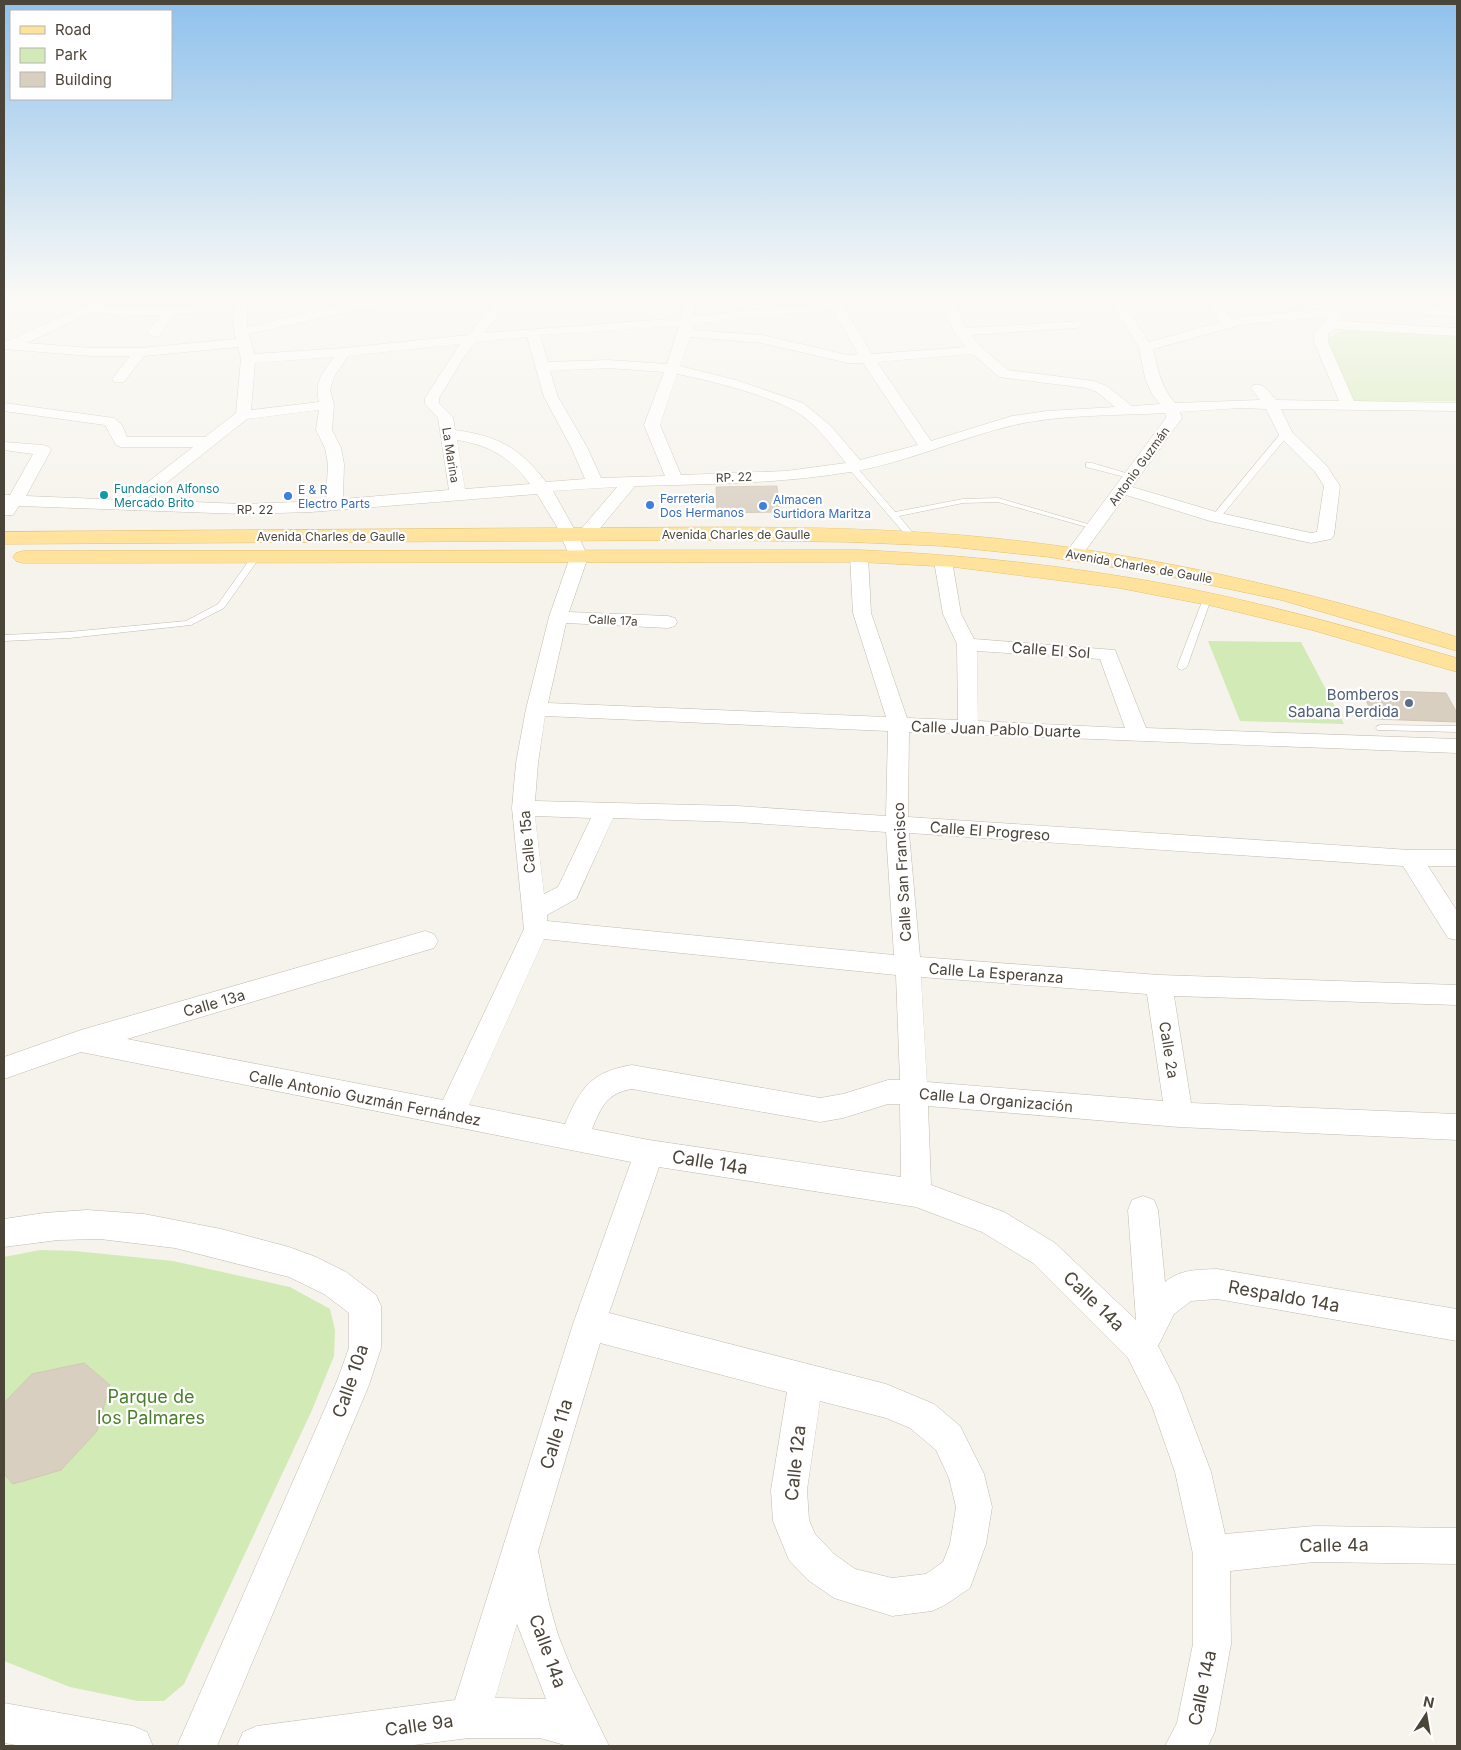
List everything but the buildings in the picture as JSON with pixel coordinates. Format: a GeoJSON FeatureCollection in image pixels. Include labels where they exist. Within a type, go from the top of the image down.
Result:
{"type":"FeatureCollection","features":[{"type":"Feature","properties":{"kind":"main road","name":"Avenida Charles de Gaulle"},"geometry":{"type":"LineString","coordinates":[[4,538],[578,534],[835,534],[913,538],[990,544],[1074,554],[1266,590],[1362,615],[1457,644]]}},
{"type":"Feature","properties":{"kind":"main road","name":"Avenida Charles de Gaulle"},"geometry":{"type":"LineString","coordinates":[[4,557],[859,556],[944,561],[1118,582],[1207,599],[1318,625],[1457,665]]}},
{"type":"Feature","properties":{"kind":"street"},"geometry":{"type":"LineString","coordinates":[[243,415],[246,378]]}},
{"type":"Feature","properties":{"kind":"street"},"geometry":{"type":"LineString","coordinates":[[327,378],[324,385],[326,405],[324,430],[334,448],[336,464],[334,505]]}},
{"type":"Feature","properties":{"kind":"street","name":"La Marina"},"geometry":{"type":"LineString","coordinates":[[444,378],[432,398],[432,404],[445,416],[458,496]]}},
{"type":"Feature","properties":{"kind":"street"},"geometry":{"type":"LineString","coordinates":[[546,378],[551,397],[579,447],[595,483]]}},
{"type":"Feature","properties":{"kind":"street"},"geometry":{"type":"LineString","coordinates":[[670,378],[652,425],[675,479]]}},
{"type":"Feature","properties":{"kind":"street"},"geometry":{"type":"LineString","coordinates":[[710,378],[800,406],[816,420],[854,466]]}},
{"type":"Feature","properties":{"kind":"street"},"geometry":{"type":"LineString","coordinates":[[881,378],[927,447]]}},
{"type":"Feature","properties":{"kind":"street"},"geometry":{"type":"LineString","coordinates":[[1035,378],[1089,384],[1102,389],[1129,411]]}},
{"type":"Feature","properties":{"kind":"street","name":"Antonio Guzmán"},"geometry":{"type":"LineString","coordinates":[[1074,554],[1174,418],[1171,408],[1159,394],[1152,378]]}},
{"type":"Feature","properties":{"kind":"street"},"geometry":{"type":"LineString","coordinates":[[1337,378],[1349,406]]}},
{"type":"Feature","properties":{"kind":"street"},"geometry":{"type":"LineString","coordinates":[[1127,482],[1216,517],[1310,538],[1325,535],[1332,486],[1321,469],[1285,434],[1272,405],[1258,388]]}},
{"type":"Feature","properties":{"kind":"street"},"geometry":{"type":"LineString","coordinates":[[129,506],[243,415],[326,405]]}},
{"type":"Feature","properties":{"kind":"street","name":"RP. 22"},"geometry":{"type":"LineString","coordinates":[[9,500],[129,506],[254,509],[334,505],[595,483],[778,476],[854,466],[927,447],[1023,418],[1047,415],[1272,405],[1349,406],[1454,411]]}},
{"type":"Feature","properties":{"kind":"street"},"geometry":{"type":"LineString","coordinates":[[4,407],[109,421],[114,426],[121,442],[210,442]]}},
{"type":"Feature","properties":{"kind":"street"},"geometry":{"type":"LineString","coordinates":[[447,434],[477,439],[492,444],[507,452],[522,465],[578,534],[579,557]]}},
{"type":"Feature","properties":{"kind":"street"},"geometry":{"type":"LineString","coordinates":[[4,515],[9,500],[42,450],[6,446]]}},
{"type":"Feature","properties":{"kind":"street"},"geometry":{"type":"LineString","coordinates":[[578,534],[631,481]]}},
{"type":"Feature","properties":{"kind":"street","name":"Calle San Francisco"},"geometry":{"type":"LineString","coordinates":[[859,556],[862,613],[899,725],[897,824],[908,966],[914,1092],[916,1193]]}},
{"type":"Feature","properties":{"kind":"street","name":"Calle 15a"},"geometry":{"type":"LineString","coordinates":[[535,920],[523,808],[527,763],[536,709],[558,617],[579,557]]}},
{"type":"Feature","properties":{"kind":"street"},"geometry":{"type":"LineString","coordinates":[[944,561],[947,592],[952,614],[967,644],[968,726]]}},
{"type":"Feature","properties":{"kind":"street","name":"Calle 17a"},"geometry":{"type":"LineString","coordinates":[[558,617],[668,622]]}},
{"type":"Feature","properties":{"kind":"street","name":"Calle El Sol"},"geometry":{"type":"LineString","coordinates":[[967,644],[1108,654],[1138,735]]}},
{"type":"Feature","properties":{"kind":"street","name":"Calle Juan Pablo Duarte"},"geometry":{"type":"LineString","coordinates":[[536,709],[899,725],[968,726],[1138,735],[1457,746]]}},
{"type":"Feature","properties":{"kind":"street","name":"Calle El Progreso"},"geometry":{"type":"LineString","coordinates":[[523,808],[737,814],[1136,842],[1410,858],[1457,858]]}},
{"type":"Feature","properties":{"kind":"street"},"geometry":{"type":"LineString","coordinates":[[450,1114],[535,920],[567,893],[605,811]]}},
{"type":"Feature","properties":{"kind":"street"},"geometry":{"type":"LineString","coordinates":[[1410,858],[1457,931]]}},
{"type":"Feature","properties":{"kind":"street","name":"Calle La Esperanza"},"geometry":{"type":"LineString","coordinates":[[535,920],[908,966],[1159,985],[1457,995]]}},
{"type":"Feature","properties":{"kind":"street","name":"Calle 13a"},"geometry":{"type":"LineString","coordinates":[[4,1068],[81,1041],[424,941]]}},
{"type":"Feature","properties":{"kind":"street","name":"Calle 2a"},"geometry":{"type":"LineString","coordinates":[[1159,985],[1179,1115]]}},
{"type":"Feature","properties":{"kind":"street","name":"Calle Antonio Guzmán Fernández"},"geometry":{"type":"LineString","coordinates":[[81,1041],[648,1153]]}},
{"type":"Feature","properties":{"kind":"street","name":"Calle La Organización"},"geometry":{"type":"LineString","coordinates":[[573,1139],[592,1096],[604,1085],[616,1078],[632,1077],[649,1078],[820,1110],[843,1106],[888,1092],[914,1092],[1179,1115],[1457,1127]]}},
{"type":"Feature","properties":{"kind":"street","name":"Calle 14a"},"geometry":{"type":"LineString","coordinates":[[648,1153],[916,1193],[992,1222],[1044,1253],[1147,1334],[1167,1399],[1190,1463],[1211,1554],[1212,1644],[1194,1731],[1186,1746]]}},
{"type":"Feature","properties":{"kind":"street","name":"Calle 11a"},"geometry":{"type":"LineString","coordinates":[[470,1718],[590,1324],[648,1153]]}},
{"type":"Feature","properties":{"kind":"street"},"geometry":{"type":"LineString","coordinates":[[1143,1210],[1147,1334]]}},
{"type":"Feature","properties":{"kind":"street","name":"Calle 10a"},"geometry":{"type":"LineString","coordinates":[[4,1233],[33,1228],[112,1225],[186,1235],[289,1261],[305,1267],[320,1273],[349,1291],[365,1306],[365,1348],[352,1385],[197,1746]]}},
{"type":"Feature","properties":{"kind":"street","name":"Respaldo 14a"},"geometry":{"type":"LineString","coordinates":[[1147,1334],[1163,1302],[1185,1286],[1217,1284],[1457,1325]]}},
{"type":"Feature","properties":{"kind":"street","name":"Calle 12a"},"geometry":{"type":"LineString","coordinates":[[590,1324],[886,1401],[922,1416],[948,1438],[966,1474],[974,1507],[968,1544],[957,1575],[932,1592],[892,1597],[847,1585],[822,1568],[802,1547],[791,1521],[789,1490],[806,1381]]}},
{"type":"Feature","properties":{"kind":"street","name":"Calle 4a"},"geometry":{"type":"LineString","coordinates":[[1211,1554],[1314,1544],[1457,1546]]}},
{"type":"Feature","properties":{"kind":"street","name":"Calle 14a"},"geometry":{"type":"LineString","coordinates":[[521,1550],[534,1617],[546,1654],[585,1737]]}},
{"type":"Feature","properties":{"kind":"street","name":"Calle 9a"},"geometry":{"type":"LineString","coordinates":[[257,1746],[470,1718],[540,1718],[585,1737]]}},
{"type":"Feature","properties":{"kind":"street"},"geometry":{"type":"LineString","coordinates":[[4,1723],[133,1746]]}},
{"type":"Feature","properties":{"kind":"lane"},"geometry":{"type":"LineString","coordinates":[[1216,517],[1285,434]]}},
{"type":"Feature","properties":{"kind":"lane"},"geometry":{"type":"LineString","coordinates":[[1089,465],[1127,482]]}},
{"type":"Feature","properties":{"kind":"lane"},"geometry":{"type":"LineString","coordinates":[[854,466],[913,538]]}},
{"type":"Feature","properties":{"kind":"lane"},"geometry":{"type":"LineString","coordinates":[[893,515],[963,502],[998,500],[1094,527]]}},
{"type":"Feature","properties":{"kind":"lane"},"geometry":{"type":"LineString","coordinates":[[4,638],[69,635],[188,623],[221,606],[256,557]]}},
{"type":"Feature","properties":{"kind":"lane"},"geometry":{"type":"LineString","coordinates":[[1182,667],[1207,599]]}},
{"type":"Feature","properties":{"kind":"lane"},"geometry":{"type":"LineString","coordinates":[[1381,728],[1457,729]]}},
{"type":"Feature","properties":{"kind":"green space"},"geometry":{"type":"Polygon","coordinates":[[[1342,378],[1457,378],[1457,401],[1353,401],[1342,378]]]}},
{"type":"Feature","properties":{"kind":"green space"},"geometry":{"type":"Polygon","coordinates":[[[1208,641],[1301,642],[1344,724],[1240,721],[1208,641]]]}},
{"type":"Feature","properties":{"kind":"green space","name":"Parque de los Palmares"},"geometry":{"type":"Polygon","coordinates":[[[40,1250],[75,1251],[173,1261],[290,1287],[330,1309],[335,1330],[334,1356],[312,1410],[184,1684],[164,1701],[138,1701],[70,1687],[4,1661],[4,1257],[40,1250]]]}},
{"type":"Feature","properties":{"kind":"place","name":"Fundacion Alfonso Mercado Brito"},"geometry":{"type":"Point","coordinates":[104,495]}},
{"type":"Feature","properties":{"kind":"place","name":"E & R Electro Parts"},"geometry":{"type":"Point","coordinates":[288,496]}},
{"type":"Feature","properties":{"kind":"place","name":"Ferreteria Dos Hermanos"},"geometry":{"type":"Point","coordinates":[650,505]}},
{"type":"Feature","properties":{"kind":"place","name":"Almacen Surtidora Maritza"},"geometry":{"type":"Point","coordinates":[763,506]}},
{"type":"Feature","properties":{"kind":"place","name":"Bomberos Sabana Perdida"},"geometry":{"type":"Point","coordinates":[1409,703]}}]}
